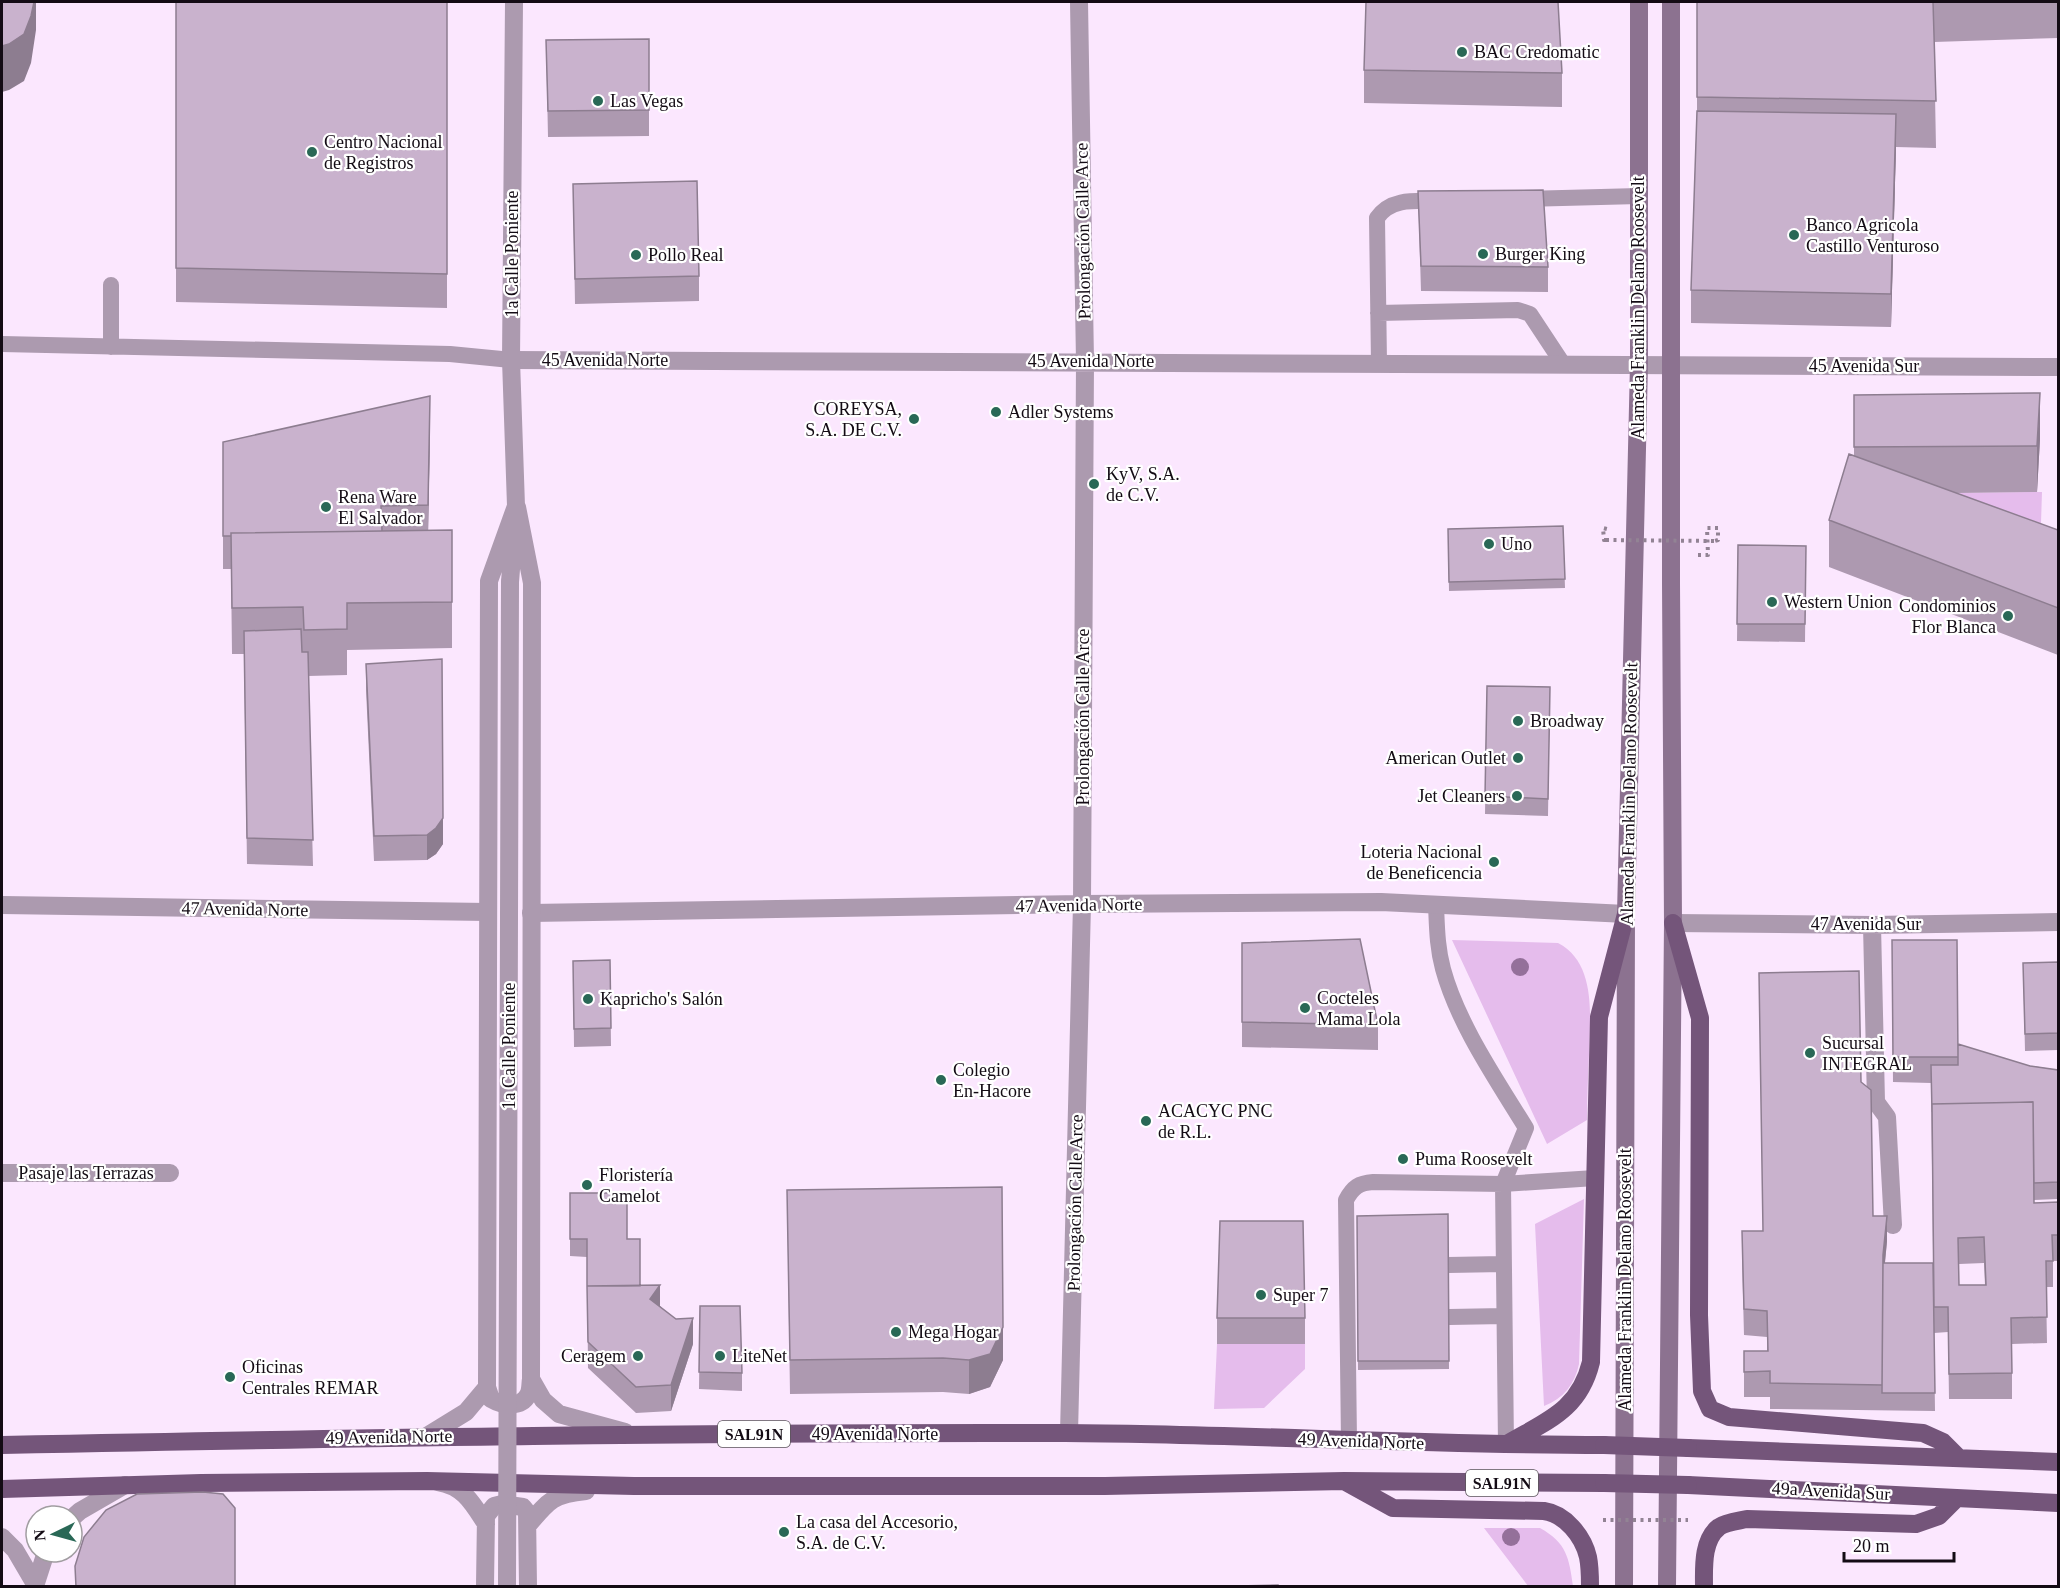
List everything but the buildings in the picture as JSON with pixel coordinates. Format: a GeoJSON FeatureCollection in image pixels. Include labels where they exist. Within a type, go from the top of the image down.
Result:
{"type":"FeatureCollection","features":[{"type":"Feature","properties":{"kind":"main road","name":"Alameda Franklin Delano Roosevelt"},"geometry":{"type":"LineString","coordinates":[[1624,1587],[1626,914],[1639,364],[1639,2]]}},
{"type":"Feature","properties":{"kind":"main road","name":"Alameda Franklin Delano Roosevelt"},"geometry":{"type":"LineString","coordinates":[[1667,1587],[1673,923],[1671,2]]}},
{"type":"Feature","properties":{"kind":"main road"},"geometry":{"type":"LineString","coordinates":[[1506,1445],[1570,1405],[1579,1395],[1588,1377],[1591,1362],[1599,1017],[1626,914]]}},
{"type":"Feature","properties":{"kind":"main road"},"geometry":{"type":"LineString","coordinates":[[1673,923],[1700,1018],[1699,1315],[1702,1391],[1710,1409],[1729,1417],[1923,1433],[1943,1442],[1959,1458]]}},
{"type":"Feature","properties":{"kind":"main road","name":"49 Avenida Norte"},"geometry":{"type":"LineString","coordinates":[[2,1445],[427,1436],[1069,1433],[1506,1445],[1604,1445]]}},
{"type":"Feature","properties":{"kind":"main road","name":"49a Avenida Sur"},"geometry":{"type":"LineString","coordinates":[[1604,1445],[2058,1462]]}},
{"type":"Feature","properties":{"kind":"main road","name":"SAL91N"},"geometry":{"type":"LineString","coordinates":[[2,1489],[125,1485],[202,1488],[428,1481],[634,1486],[1105,1486],[1344,1482]]}},
{"type":"Feature","properties":{"kind":"main road"},"geometry":{"type":"LineString","coordinates":[[1344,1482],[1393,1508],[1555,1513],[1565,1520],[1584,1547],[1588,1558],[1590,1587]]}},
{"type":"Feature","properties":{"kind":"main road","name":"49a Avenida Sur"},"geometry":{"type":"LineString","coordinates":[[1344,1482],[1688,1485],[2058,1503]]}},
{"type":"Feature","properties":{"kind":"main road"},"geometry":{"type":"LineString","coordinates":[[1704,1587],[1706,1551],[1711,1537],[1720,1527],[1734,1521],[1759,1519],[1916,1524],[1939,1516],[1957,1498]]}},
{"type":"Feature","properties":{"kind":"street","name":"1a Calle Poniente"},"geometry":{"type":"LineString","coordinates":[[507,1587],[510,582],[516,506],[511,360],[514,2]]}},
{"type":"Feature","properties":{"kind":"street","name":"Prolongación Calle Arce"},"geometry":{"type":"LineString","coordinates":[[1069,1433],[1082,904],[1085,361],[1079,2]]}},
{"type":"Feature","properties":{"kind":"street","name":"45 Avenida Norte"},"geometry":{"type":"LineString","coordinates":[[511,360],[1671,365]]}},
{"type":"Feature","properties":{"kind":"street","name":"45 Avenida Sur"},"geometry":{"type":"LineString","coordinates":[[1671,365],[2058,366]]}},
{"type":"Feature","properties":{"kind":"street","name":"1a Calle Poniente"},"geometry":{"type":"LineString","coordinates":[[486,1387],[489,581],[516,506]]}},
{"type":"Feature","properties":{"kind":"street","name":"1a Calle Poniente"},"geometry":{"type":"LineString","coordinates":[[516,506],[532,583],[531,1379]]}},
{"type":"Feature","properties":{"kind":"street","name":"47 Avenida Norte"},"geometry":{"type":"LineString","coordinates":[[531,913],[1082,904],[1381,902],[1626,914]]}},
{"type":"Feature","properties":{"kind":"street","name":"47 Avenida Norte"},"geometry":{"type":"LineString","coordinates":[[2,905],[488,912]]}},
{"type":"Feature","properties":{"kind":"street","name":"47 Avenida Sur"},"geometry":{"type":"LineString","coordinates":[[1673,923],[1872,925],[2058,922]]}},
{"type":"Feature","properties":{"kind":"street"},"geometry":{"type":"LineString","coordinates":[[1872,925],[1876,1102],[1887,1117],[1893,1225]]}},
{"type":"Feature","properties":{"kind":"street"},"geometry":{"type":"LineString","coordinates":[[487,1093],[530,1092]]}},
{"type":"Feature","properties":{"kind":"street","name":"Pasaje las Terrazas"},"geometry":{"type":"LineString","coordinates":[[2,1173],[170,1173]]}},
{"type":"Feature","properties":{"kind":"street"},"geometry":{"type":"LineString","coordinates":[[486,1387],[491,1400],[500,1404],[520,1403],[528,1395],[531,1379]]}},
{"type":"Feature","properties":{"kind":"street"},"geometry":{"type":"LineString","coordinates":[[531,1379],[543,1400],[559,1414],[636,1435]]}},
{"type":"Feature","properties":{"kind":"street"},"geometry":{"type":"LineString","coordinates":[[427,1436],[466,1412],[486,1387]]}},
{"type":"Feature","properties":{"kind":"street"},"geometry":{"type":"LineString","coordinates":[[428,1481],[451,1484],[463,1492],[471,1499],[486,1524]]}},
{"type":"Feature","properties":{"kind":"street"},"geometry":{"type":"LineString","coordinates":[[84,1509],[125,1485]]}},
{"type":"Feature","properties":{"kind":"street"},"geometry":{"type":"LineString","coordinates":[[528,1524],[544,1506],[563,1493],[634,1486]]}},
{"type":"Feature","properties":{"kind":"street"},"geometry":{"type":"LineString","coordinates":[[486,1587],[486,1516],[490,1508],[502,1504],[523,1507],[527,1512],[528,1587]]}},
{"type":"Feature","properties":{"kind":"street"},"geometry":{"type":"LineString","coordinates":[[2,1538],[15,1550],[35,1585]]}},
{"type":"Feature","properties":{"kind":"street"},"geometry":{"type":"LineString","coordinates":[[35,1585],[41,1564]]}},
{"type":"Feature","properties":{"kind":"lane"},"geometry":{"type":"LineString","coordinates":[[1502,200],[1639,196]]}},
{"type":"Feature","properties":{"kind":"lane"},"geometry":{"type":"LineString","coordinates":[[1379,363],[1377,218],[1383,208],[1399,202],[1456,201]]}},
{"type":"Feature","properties":{"kind":"lane"},"geometry":{"type":"LineString","coordinates":[[111,285],[111,347]]}},
{"type":"Feature","properties":{"kind":"lane"},"geometry":{"type":"LineString","coordinates":[[1378,313],[1518,310],[1530,314],[1563,364]]}},
{"type":"Feature","properties":{"kind":"lane"},"geometry":{"type":"LineString","coordinates":[[2,344],[450,354],[511,360]]}},
{"type":"Feature","properties":{"kind":"lane"},"geometry":{"type":"LineString","coordinates":[[1436,905],[1437,939],[1443,970],[1481,1053],[1526,1128],[1503,1184],[1506,1445]]}},
{"type":"Feature","properties":{"kind":"lane"},"geometry":{"type":"LineString","coordinates":[[1349,1441],[1353,1320],[1352,1267],[1346,1200],[1354,1188],[1359,1184],[1373,1182],[1503,1184],[1595,1178]]}},
{"type":"Feature","properties":{"kind":"lane"},"geometry":{"type":"LineString","coordinates":[[1448,1265],[1503,1264]]}},
{"type":"Feature","properties":{"kind":"lane"},"geometry":{"type":"LineString","coordinates":[[1449,1317],[1504,1316]]}},
{"type":"Feature","properties":{"kind":"path"},"geometry":{"type":"LineString","coordinates":[[1606,540],[1715,541],[1718,540],[1718,528],[1707,528],[1708,555]]}},
{"type":"Feature","properties":{"kind":"path"},"geometry":{"type":"LineString","coordinates":[[1603,1520],[1688,1520]]}},
{"type":"Feature","properties":{"kind":"shaded area"},"geometry":{"type":"Polygon","coordinates":[[[2042,492],[2041,523],[2058,547],[1854,494],[2042,492]]]}},
{"type":"Feature","properties":{"kind":"shaded area"},"geometry":{"type":"Polygon","coordinates":[[[1452,940],[1558,943],[1571,952],[1579,964],[1585,977],[1590,1009],[1587,1120],[1547,1144],[1452,940]]]}},
{"type":"Feature","properties":{"kind":"shaded area"},"geometry":{"type":"Polygon","coordinates":[[[1584,1199],[1579,1364],[1575,1378],[1567,1390],[1544,1406],[1535,1224],[1584,1199]]]}},
{"type":"Feature","properties":{"kind":"shaded area"},"geometry":{"type":"Polygon","coordinates":[[[1217,1344],[1305,1344],[1305,1369],[1264,1408],[1214,1409],[1217,1344]]]}},
{"type":"Feature","properties":{"kind":"shaded area"},"geometry":{"type":"Polygon","coordinates":[[[1484,1528],[1540,1528],[1556,1539],[1565,1552],[1573,1586],[1528,1586],[1484,1528]]]}},
{"type":"Feature","properties":{"kind":"place","name":"BAC Credomatic"},"geometry":{"type":"Point","coordinates":[1462,52]}},
{"type":"Feature","properties":{"kind":"place","name":"Las Vegas"},"geometry":{"type":"Point","coordinates":[598,101]}},
{"type":"Feature","properties":{"kind":"place","name":"Centro Nacional de Registros"},"geometry":{"type":"Point","coordinates":[312,152]}},
{"type":"Feature","properties":{"kind":"place","name":"Banco Agricola Castillo Venturoso"},"geometry":{"type":"Point","coordinates":[1794,235]}},
{"type":"Feature","properties":{"kind":"place","name":"Burger King"},"geometry":{"type":"Point","coordinates":[1483,254]}},
{"type":"Feature","properties":{"kind":"place","name":"Pollo Real"},"geometry":{"type":"Point","coordinates":[636,255]}},
{"type":"Feature","properties":{"kind":"place","name":"Adler Systems"},"geometry":{"type":"Point","coordinates":[996,412]}},
{"type":"Feature","properties":{"kind":"place","name":"COREYSA, S.A. DE C.V."},"geometry":{"type":"Point","coordinates":[914,419]}},
{"type":"Feature","properties":{"kind":"place","name":"KyV, S.A. de C.V."},"geometry":{"type":"Point","coordinates":[1094,484]}},
{"type":"Feature","properties":{"kind":"place","name":"Rena Ware El Salvador"},"geometry":{"type":"Point","coordinates":[326,507]}},
{"type":"Feature","properties":{"kind":"place","name":"Uno"},"geometry":{"type":"Point","coordinates":[1489,544]}},
{"type":"Feature","properties":{"kind":"place","name":"Western Union"},"geometry":{"type":"Point","coordinates":[1772,602]}},
{"type":"Feature","properties":{"kind":"place","name":"Condominios Flor Blanca"},"geometry":{"type":"Point","coordinates":[2008,616]}},
{"type":"Feature","properties":{"kind":"place","name":"Broadway"},"geometry":{"type":"Point","coordinates":[1518,721]}},
{"type":"Feature","properties":{"kind":"place","name":"American Outlet"},"geometry":{"type":"Point","coordinates":[1518,758]}},
{"type":"Feature","properties":{"kind":"place","name":"Jet Cleaners"},"geometry":{"type":"Point","coordinates":[1517,796]}},
{"type":"Feature","properties":{"kind":"place","name":"Loteria Nacional de Beneficencia"},"geometry":{"type":"Point","coordinates":[1494,862]}},
{"type":"Feature","properties":{"kind":"place","name":"Kapricho's Salón"},"geometry":{"type":"Point","coordinates":[588,999]}},
{"type":"Feature","properties":{"kind":"place","name":"Cocteles Mama Lola"},"geometry":{"type":"Point","coordinates":[1305,1008]}},
{"type":"Feature","properties":{"kind":"place","name":"Sucursal INTEGRAL"},"geometry":{"type":"Point","coordinates":[1810,1053]}},
{"type":"Feature","properties":{"kind":"place","name":"Colegio En-Hacore"},"geometry":{"type":"Point","coordinates":[941,1080]}},
{"type":"Feature","properties":{"kind":"place","name":"ACACYC PNC de R.L."},"geometry":{"type":"Point","coordinates":[1146,1121]}},
{"type":"Feature","properties":{"kind":"place","name":"Puma Roosevelt"},"geometry":{"type":"Point","coordinates":[1403,1159]}},
{"type":"Feature","properties":{"kind":"place","name":"Floristería Camelot"},"geometry":{"type":"Point","coordinates":[587,1185]}},
{"type":"Feature","properties":{"kind":"place","name":"Super 7"},"geometry":{"type":"Point","coordinates":[1261,1295]}},
{"type":"Feature","properties":{"kind":"place","name":"Mega Hogar"},"geometry":{"type":"Point","coordinates":[896,1332]}},
{"type":"Feature","properties":{"kind":"place","name":"Ceragem"},"geometry":{"type":"Point","coordinates":[638,1356]}},
{"type":"Feature","properties":{"kind":"place","name":"LiteNet"},"geometry":{"type":"Point","coordinates":[720,1356]}},
{"type":"Feature","properties":{"kind":"place","name":"Oficinas Centrales REMAR"},"geometry":{"type":"Point","coordinates":[230,1377]}},
{"type":"Feature","properties":{"kind":"place","name":"La casa del Accesorio, S.A. de C.V."},"geometry":{"type":"Point","coordinates":[784,1532]}}]}
